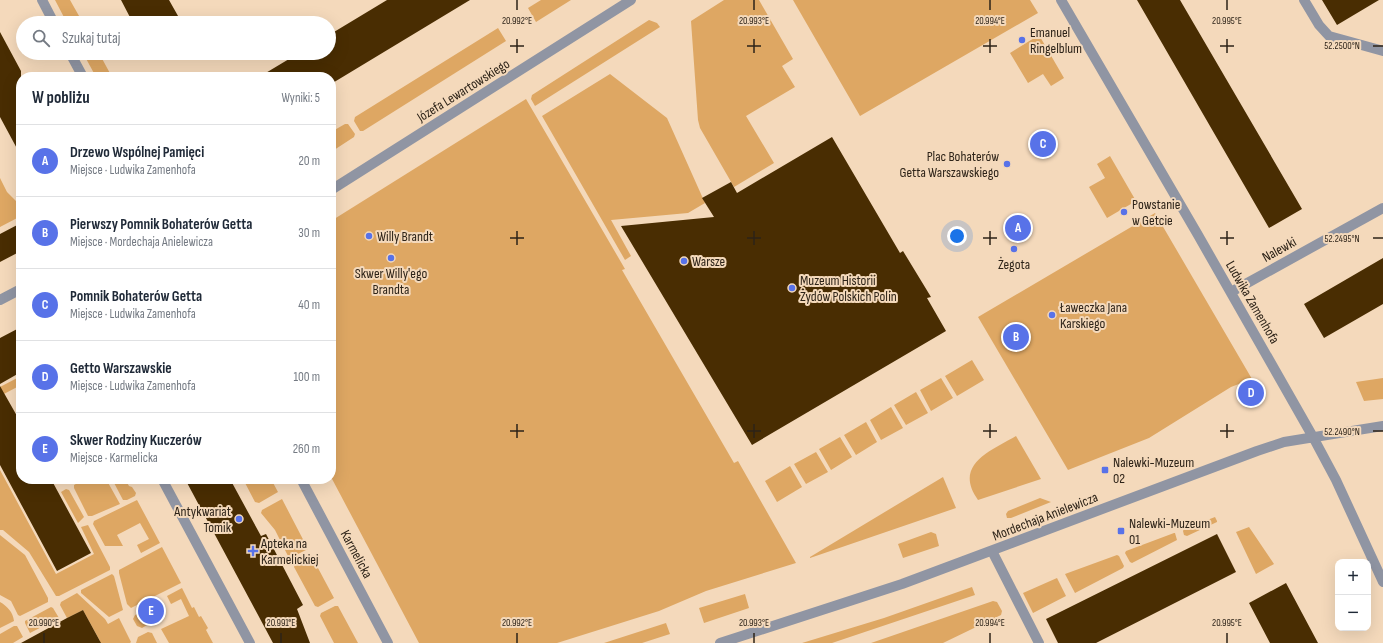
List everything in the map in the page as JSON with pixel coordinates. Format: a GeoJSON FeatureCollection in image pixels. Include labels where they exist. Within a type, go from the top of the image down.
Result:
{"type":"FeatureCollection","features":[{"type":"Feature","properties":{"kind":"street"},"geometry":{"type":"LineString","coordinates":[[42,0],[50,16]]}},
{"type":"Feature","properties":{"kind":"street","name":"Józefa Lewartowskiego"},"geometry":{"type":"LineString","coordinates":[[336,187],[631,0]]}},
{"type":"Feature","properties":{"kind":"street","name":"Ludwika Zamenhofa"},"geometry":{"type":"LineString","coordinates":[[1061,0],[1313,436],[1336,480],[1383,582]]}},
{"type":"Feature","properties":{"kind":"street"},"geometry":{"type":"LineString","coordinates":[[1304,0],[1319,25],[1329,36],[1383,51]]}},
{"type":"Feature","properties":{"kind":"street"},"geometry":{"type":"LineString","coordinates":[[74,60],[80,72]]}},
{"type":"Feature","properties":{"kind":"street","name":"Nalewki"},"geometry":{"type":"LineString","coordinates":[[1231,292],[1383,208]]}},
{"type":"Feature","properties":{"kind":"street"},"geometry":{"type":"LineString","coordinates":[[0,300],[16,292]]}},
{"type":"Feature","properties":{"kind":"street","name":"Mordechaja Anielewicza"},"geometry":{"type":"LineString","coordinates":[[720,643],[902,584],[1284,442],[1313,436],[1383,426]]}},
{"type":"Feature","properties":{"kind":"street"},"geometry":{"type":"LineString","coordinates":[[165,484],[250,643]]}},
{"type":"Feature","properties":{"kind":"street","name":"Karmelicka"},"geometry":{"type":"LineString","coordinates":[[304,484],[388,643]]}},
{"type":"Feature","properties":{"kind":"street"},"geometry":{"type":"LineString","coordinates":[[992,551],[1039,643]]}},
{"type":"Feature","properties":{"kind":"shaded area"},"geometry":{"type":"Polygon","coordinates":[[[55,0],[70,0],[79,16],[63,16],[55,0]]]}},
{"type":"Feature","properties":{"kind":"shaded area"},"geometry":{"type":"Polygon","coordinates":[[[541,0],[571,0],[536,22],[528,8],[541,0]]]}},
{"type":"Feature","properties":{"kind":"shaded area"},"geometry":{"type":"Polygon","coordinates":[[[724,0],[759,0],[793,59],[782,66],[795,87],[746,116],[774,163],[734,187],[700,128],[698,120],[691,21],[724,0]]]}},
{"type":"Feature","properties":{"kind":"shaded area"},"geometry":{"type":"Polygon","coordinates":[[[793,0],[1030,0],[1038,13],[860,116],[793,0]]]}},
{"type":"Feature","properties":{"kind":"shaded area"},"geometry":{"type":"Polygon","coordinates":[[[649,20],[657,23],[660,27],[535,106],[531,99],[532,95],[649,20]]]}},
{"type":"Feature","properties":{"kind":"shaded area"},"geometry":{"type":"Polygon","coordinates":[[[498,28],[506,41],[363,131],[360,131],[354,121],[355,117],[498,28]]]}},
{"type":"Feature","properties":{"kind":"shaded area"},"geometry":{"type":"Polygon","coordinates":[[[1039,35],[1064,78],[1051,86],[1043,74],[1028,83],[1010,53],[1039,35]]]}},
{"type":"Feature","properties":{"kind":"shaded area"},"geometry":{"type":"Polygon","coordinates":[[[87,60],[103,60],[109,72],[93,72],[87,60]]]}},
{"type":"Feature","properties":{"kind":"shaded area"},"geometry":{"type":"Polygon","coordinates":[[[610,74],[667,118],[705,203],[688,213],[611,220],[631,256],[625,260],[542,116],[610,74]]]}},
{"type":"Feature","properties":{"kind":"shaded area"},"geometry":{"type":"Polygon","coordinates":[[[526,99],[625,269],[622,270],[734,463],[738,461],[796,563],[706,591],[659,611],[557,643],[419,643],[335,484],[336,484],[336,218],[526,99]]]}},
{"type":"Feature","properties":{"kind":"shaded area"},"geometry":{"type":"Polygon","coordinates":[[[348,124],[355,134],[354,137],[336,149],[336,129],[348,124]]]}},
{"type":"Feature","properties":{"kind":"shaded area"},"geometry":{"type":"Polygon","coordinates":[[[1110,156],[1136,201],[1107,218],[1089,187],[1105,178],[1097,164],[1110,156]]]}},
{"type":"Feature","properties":{"kind":"shaded area"},"geometry":{"type":"Polygon","coordinates":[[[0,178],[7,192],[16,201],[16,219],[0,227],[0,178]]]}},
{"type":"Feature","properties":{"kind":"shaded area"},"geometry":{"type":"Polygon","coordinates":[[[1155,213],[1252,379],[1231,387],[1149,438],[1068,470],[978,317],[1155,213]]]}},
{"type":"Feature","properties":{"kind":"shaded area"},"geometry":{"type":"Polygon","coordinates":[[[972,360],[984,380],[957,396],[945,376],[972,360]]]}},
{"type":"Feature","properties":{"kind":"shaded area"},"geometry":{"type":"Polygon","coordinates":[[[941,378],[953,398],[931,411],[920,390],[941,378]]]}},
{"type":"Feature","properties":{"kind":"shaded area"},"geometry":{"type":"Polygon","coordinates":[[[1383,378],[1383,399],[1364,401],[1356,382],[1383,378]]]}},
{"type":"Feature","properties":{"kind":"shaded area"},"geometry":{"type":"Polygon","coordinates":[[[16,379],[16,388],[0,396],[0,387],[16,379]]]}},
{"type":"Feature","properties":{"kind":"shaded area"},"geometry":{"type":"Polygon","coordinates":[[[916,392],[928,413],[906,425],[894,405],[916,392]]]}},
{"type":"Feature","properties":{"kind":"shaded area"},"geometry":{"type":"Polygon","coordinates":[[[891,407],[903,428],[881,440],[870,420],[891,407]]]}},
{"type":"Feature","properties":{"kind":"shaded area"},"geometry":{"type":"Polygon","coordinates":[[[866,422],[877,442],[856,455],[844,435],[866,422]]]}},
{"type":"Feature","properties":{"kind":"shaded area"},"geometry":{"type":"Polygon","coordinates":[[[1016,436],[1041,479],[978,500],[971,488],[970,477],[972,468],[978,460],[986,454],[1016,436]]]}},
{"type":"Feature","properties":{"kind":"shaded area"},"geometry":{"type":"Polygon","coordinates":[[[840,437],[852,457],[831,470],[819,449],[840,437]]]}},
{"type":"Feature","properties":{"kind":"shaded area"},"geometry":{"type":"Polygon","coordinates":[[[816,452],[828,472],[806,484],[794,464],[816,452]]]}},
{"type":"Feature","properties":{"kind":"shaded area"},"geometry":{"type":"Polygon","coordinates":[[[790,466],[802,487],[777,502],[765,481],[790,466]]]}},
{"type":"Feature","properties":{"kind":"shaded area"},"geometry":{"type":"Polygon","coordinates":[[[0,470],[56,574],[94,554],[81,527],[88,525],[110,567],[110,570],[59,596],[56,596],[29,552],[3,530],[0,530],[0,470]]]}},
{"type":"Feature","properties":{"kind":"shaded area"},"geometry":{"type":"Polygon","coordinates":[[[943,477],[956,508],[810,558],[810,557],[943,477]]]}},
{"type":"Feature","properties":{"kind":"shaded area"},"geometry":{"type":"Polygon","coordinates":[[[109,484],[120,504],[92,516],[88,516],[74,488],[74,485],[109,484]]]}},
{"type":"Feature","properties":{"kind":"shaded area"},"geometry":{"type":"Polygon","coordinates":[[[115,484],[128,484],[136,493],[135,496],[127,500],[123,500],[115,484]]]}},
{"type":"Feature","properties":{"kind":"shaded area"},"geometry":{"type":"Polygon","coordinates":[[[246,484],[274,484],[278,492],[259,503],[255,502],[246,484]]]}},
{"type":"Feature","properties":{"kind":"shaded area"},"geometry":{"type":"Polygon","coordinates":[[[66,489],[69,490],[84,517],[78,523],[61,492],[66,489]]]}},
{"type":"Feature","properties":{"kind":"shaded area"},"geometry":{"type":"Polygon","coordinates":[[[1040,498],[1051,502],[1011,518],[1007,518],[1006,514],[1008,511],[1040,498]]]}},
{"type":"Feature","properties":{"kind":"shaded area"},"geometry":{"type":"Polygon","coordinates":[[[282,499],[308,549],[292,557],[288,556],[275,530],[261,513],[262,510],[282,499]]]}},
{"type":"Feature","properties":{"kind":"shaded area"},"geometry":{"type":"Polygon","coordinates":[[[137,500],[160,543],[141,553],[137,545],[149,539],[140,523],[117,535],[123,546],[105,546],[93,524],[94,521],[137,500]]]}},
{"type":"Feature","properties":{"kind":"shaded area"},"geometry":{"type":"Polygon","coordinates":[[[1215,517],[1217,522],[1187,536],[1184,535],[1184,529],[1215,517]]]}},
{"type":"Feature","properties":{"kind":"shaded area"},"geometry":{"type":"Polygon","coordinates":[[[1249,527],[1274,564],[1256,574],[1236,532],[1249,527]]]}},
{"type":"Feature","properties":{"kind":"shaded area"},"geometry":{"type":"Polygon","coordinates":[[[931,532],[936,534],[939,546],[903,558],[898,544],[931,532]]]}},
{"type":"Feature","properties":{"kind":"shaded area"},"geometry":{"type":"Polygon","coordinates":[[[1174,533],[1177,540],[1132,563],[1125,553],[1126,551],[1174,533]]]}},
{"type":"Feature","properties":{"kind":"shaded area"},"geometry":{"type":"Polygon","coordinates":[[[0,535],[25,555],[48,598],[48,602],[20,616],[18,615],[11,601],[0,595],[0,535]]]}},
{"type":"Feature","properties":{"kind":"shaded area"},"geometry":{"type":"Polygon","coordinates":[[[162,547],[181,583],[131,608],[127,604],[119,570],[162,547]]]}},
{"type":"Feature","properties":{"kind":"shaded area"},"geometry":{"type":"Polygon","coordinates":[[[311,555],[334,598],[318,607],[315,606],[294,567],[295,564],[311,555]]]}},
{"type":"Feature","properties":{"kind":"shaded area"},"geometry":{"type":"Polygon","coordinates":[[[1117,555],[1124,566],[1123,568],[1075,593],[1065,574],[1117,555]]]}},
{"type":"Feature","properties":{"kind":"shaded area"},"geometry":{"type":"Polygon","coordinates":[[[112,574],[114,576],[123,610],[109,617],[81,593],[81,590],[112,574]]]}},
{"type":"Feature","properties":{"kind":"shaded area"},"geometry":{"type":"Polygon","coordinates":[[[1057,578],[1066,596],[1033,613],[1023,593],[1057,578]]]}},
{"type":"Feature","properties":{"kind":"shaded area"},"geometry":{"type":"Polygon","coordinates":[[[972,587],[975,595],[832,643],[802,643],[884,618],[972,587]]]}},
{"type":"Feature","properties":{"kind":"shaded area"},"geometry":{"type":"Polygon","coordinates":[[[182,588],[192,608],[194,607],[199,617],[201,616],[208,628],[206,630],[213,643],[169,643],[161,629],[189,616],[181,599],[171,604],[167,596],[182,588]]]}},
{"type":"Feature","properties":{"kind":"shaded area"},"geometry":{"type":"Polygon","coordinates":[[[77,593],[105,619],[108,624],[119,618],[131,642],[97,643],[100,641],[83,610],[67,618],[60,605],[61,602],[77,593]]]}},
{"type":"Feature","properties":{"kind":"shaded area"},"geometry":{"type":"Polygon","coordinates":[[[745,594],[749,608],[704,623],[699,608],[745,594]]]}},
{"type":"Feature","properties":{"kind":"shaded area"},"geometry":{"type":"Polygon","coordinates":[[[993,601],[997,602],[1002,611],[1001,615],[943,643],[871,643],[993,601]]]}},
{"type":"Feature","properties":{"kind":"shaded area"},"geometry":{"type":"Polygon","coordinates":[[[0,602],[9,610],[14,621],[0,628],[0,602]]]}},
{"type":"Feature","properties":{"kind":"shaded area"},"geometry":{"type":"Polygon","coordinates":[[[156,604],[160,605],[164,612],[162,616],[142,628],[137,626],[133,619],[135,615],[156,604]]]}},
{"type":"Feature","properties":{"kind":"shaded area"},"geometry":{"type":"Polygon","coordinates":[[[338,606],[358,643],[334,643],[320,616],[321,613],[338,606]]]}},
{"type":"Feature","properties":{"kind":"shaded area"},"geometry":{"type":"Polygon","coordinates":[[[51,607],[59,618],[30,633],[25,621],[51,607]]]}},
{"type":"Feature","properties":{"kind":"shaded area"},"geometry":{"type":"Polygon","coordinates":[[[666,623],[670,634],[642,643],[604,643],[666,623]]]}},
{"type":"Feature","properties":{"kind":"shaded area"},"geometry":{"type":"Polygon","coordinates":[[[14,626],[17,626],[23,637],[13,643],[0,643],[0,634],[14,626]]]}},
{"type":"Feature","properties":{"kind":"shaded area"},"geometry":{"type":"Polygon","coordinates":[[[148,632],[152,633],[157,643],[136,643],[138,637],[148,632]]]}},
{"type":"Feature","properties":{"kind":"building"},"geometry":{"type":"Polygon","coordinates":[[[121,0],[169,0],[178,16],[129,16],[121,0]]]}},
{"type":"Feature","properties":{"kind":"building"},"geometry":{"type":"Polygon","coordinates":[[[387,0],[470,0],[336,81],[336,72],[267,72],[287,60],[336,60],[336,31],[387,0]]]}},
{"type":"Feature","properties":{"kind":"building"},"geometry":{"type":"Polygon","coordinates":[[[1137,0],[1180,0],[1302,209],[1269,228],[1137,0]]]}},
{"type":"Feature","properties":{"kind":"building"},"geometry":{"type":"Polygon","coordinates":[[[1322,0],[1379,0],[1337,25],[1322,0]]]}},
{"type":"Feature","properties":{"kind":"building"},"geometry":{"type":"Polygon","coordinates":[[[0,32],[21,71],[16,72],[16,147],[0,117],[0,32]]]}},
{"type":"Feature","properties":{"kind":"building","name":"Muzeum Historii Żydów Polskich Polin"},"geometry":{"type":"Polygon","coordinates":[[[832,137],[900,253],[903,251],[931,297],[927,298],[946,331],[752,445],[621,226],[714,217],[702,198],[731,182],[737,193],[832,137]]]}},
{"type":"Feature","properties":{"kind":"building"},"geometry":{"type":"Polygon","coordinates":[[[16,226],[16,254],[0,262],[0,234],[16,226]]]}},
{"type":"Feature","properties":{"kind":"building"},"geometry":{"type":"Polygon","coordinates":[[[1383,258],[1383,304],[1324,338],[1304,304],[1383,258]]]}},
{"type":"Feature","properties":{"kind":"building"},"geometry":{"type":"Polygon","coordinates":[[[16,330],[16,375],[0,384],[0,338],[16,330]]]}},
{"type":"Feature","properties":{"kind":"building"},"geometry":{"type":"Polygon","coordinates":[[[0,386],[16,414],[16,484],[54,484],[91,553],[57,571],[0,465],[0,386]]]}},
{"type":"Feature","properties":{"kind":"building"},"geometry":{"type":"Polygon","coordinates":[[[188,484],[233,484],[261,536],[266,534],[303,605],[297,609],[310,643],[273,643],[188,484]]]}},
{"type":"Feature","properties":{"kind":"building"},"geometry":{"type":"Polygon","coordinates":[[[1217,534],[1236,572],[1096,643],[1058,643],[1046,619],[1217,534]]]}},
{"type":"Feature","properties":{"kind":"building"},"geometry":{"type":"Polygon","coordinates":[[[1286,583],[1318,643],[1270,643],[1249,603],[1286,583]]]}},
{"type":"Feature","properties":{"kind":"building"},"geometry":{"type":"Polygon","coordinates":[[[83,610],[101,643],[21,643],[67,618],[83,610]]]}},
{"type":"Feature","properties":{"kind":"place","name":"Emanuel Ringelblum"},"geometry":{"type":"Point","coordinates":[1022,40]}},
{"type":"Feature","properties":{"kind":"place","name":"Pomnik Bohaterów Getta"},"geometry":{"type":"Point","coordinates":[1043,144]}},
{"type":"Feature","properties":{"kind":"place","name":"Plac Bohaterów Getta Warszawskiego"},"geometry":{"type":"Point","coordinates":[1007,164]}},
{"type":"Feature","properties":{"kind":"place","name":"Powstanie w Getcie"},"geometry":{"type":"Point","coordinates":[1124,212]}},
{"type":"Feature","properties":{"kind":"place","name":"Drzewo Wspólnej Pamięci"},"geometry":{"type":"Point","coordinates":[1018,228]}},
{"type":"Feature","properties":{"kind":"place","name":"Willy Brandt"},"geometry":{"type":"Point","coordinates":[369,236]}},
{"type":"Feature","properties":{"kind":"place","name":"Żegota"},"geometry":{"type":"Point","coordinates":[1014,249]}},
{"type":"Feature","properties":{"kind":"place","name":"Skwer Willy'ego Brandta"},"geometry":{"type":"Point","coordinates":[391,258]}},
{"type":"Feature","properties":{"kind":"place","name":"Warsze"},"geometry":{"type":"Point","coordinates":[684,261]}},
{"type":"Feature","properties":{"kind":"place","name":"Muzeum Historii Żydów Polskich Polin"},"geometry":{"type":"Point","coordinates":[792,288]}},
{"type":"Feature","properties":{"kind":"place","name":"Ławeczka Jana Karskiego"},"geometry":{"type":"Point","coordinates":[1052,315]}},
{"type":"Feature","properties":{"kind":"place","name":"Pierwszy Pomnik Bohaterów Getta"},"geometry":{"type":"Point","coordinates":[1016,337]}},
{"type":"Feature","properties":{"kind":"place","name":"Getto Warszawskie"},"geometry":{"type":"Point","coordinates":[1251,393]}},
{"type":"Feature","properties":{"kind":"place","name":"Nalewki-Muzeum 02"},"geometry":{"type":"Point","coordinates":[1105,470]}},
{"type":"Feature","properties":{"kind":"place","name":"Antykwariat Tomik"},"geometry":{"type":"Point","coordinates":[239,519]}},
{"type":"Feature","properties":{"kind":"place","name":"Nalewki-Muzeum 01"},"geometry":{"type":"Point","coordinates":[1121,531]}},
{"type":"Feature","properties":{"kind":"place","name":"Apteka na Karmelickiej"},"geometry":{"type":"Point","coordinates":[253,551]}},
{"type":"Feature","properties":{"kind":"place","name":"Skwer Rodziny Kuczerów"},"geometry":{"type":"Point","coordinates":[151,611]}}]}
